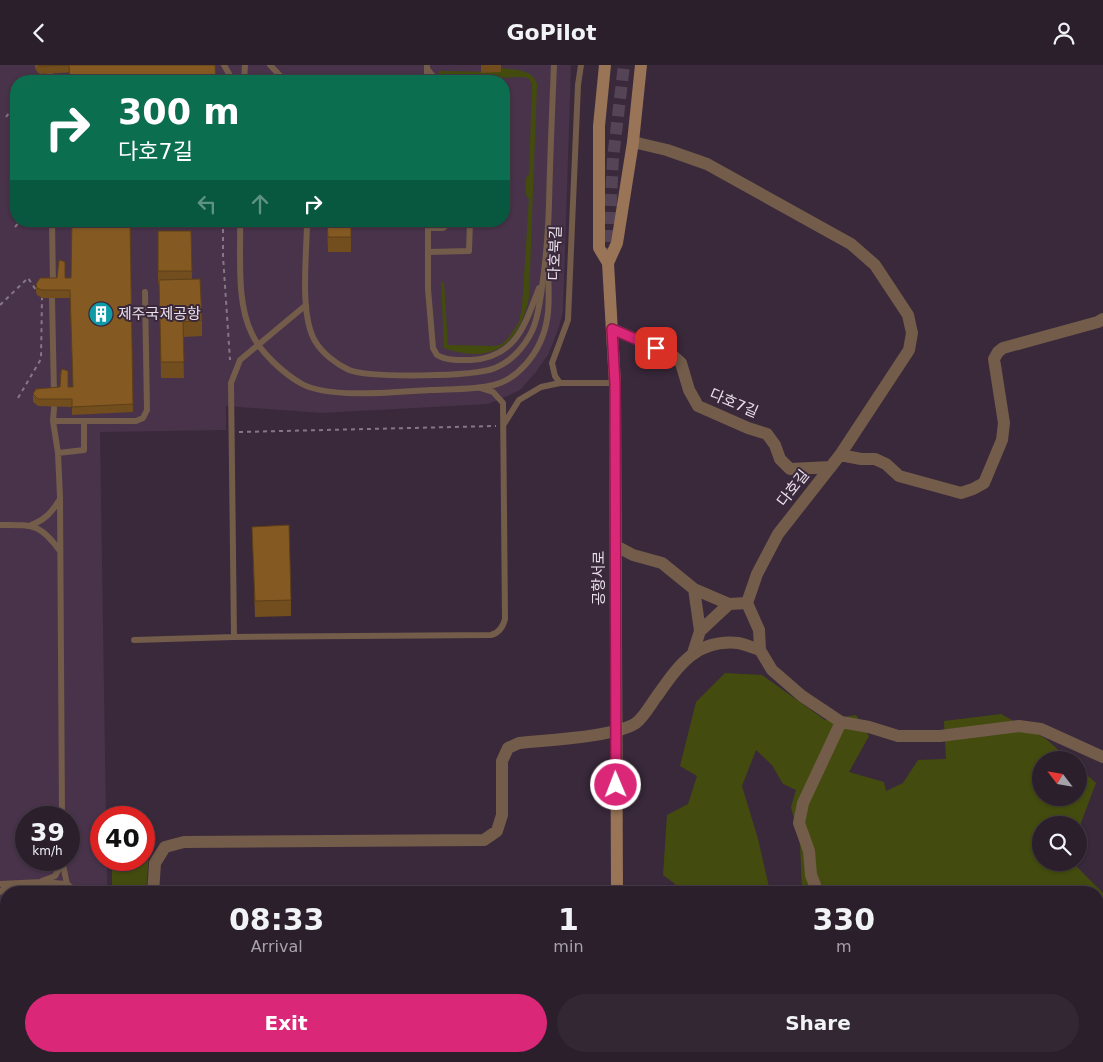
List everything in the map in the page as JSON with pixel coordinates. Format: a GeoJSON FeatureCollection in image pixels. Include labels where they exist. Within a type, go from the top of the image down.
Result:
{"type":"FeatureCollection","features":[{"type":"Feature","properties":{"kind":"street"},"geometry":{"type":"LineString","coordinates":[[605,65],[599,126],[599,248],[608,263]]}},
{"type":"Feature","properties":{"kind":"street"},"geometry":{"type":"LineString","coordinates":[[608,263],[617,243],[633,142],[641,65]]}},
{"type":"Feature","properties":{"kind":"street","name":"다호길"},"geometry":{"type":"LineString","coordinates":[[633,142],[666,150],[707,164],[851,243],[876,265],[908,315],[912,333],[909,350],[840,455],[778,535],[757,574],[747,603]]}},
{"type":"Feature","properties":{"kind":"street","name":"공항서로"},"geometry":{"type":"LineString","coordinates":[[608,263],[614,383],[617,886]]}},
{"type":"Feature","properties":{"kind":"street"},"geometry":{"type":"LineString","coordinates":[[840,455],[861,459],[875,459],[886,464],[900,476],[961,493],[973,489],[984,483],[1002,440],[1004,423],[994,359],[998,351],[1103,319]]}},
{"type":"Feature","properties":{"kind":"street","name":"다호7길"},"geometry":{"type":"LineString","coordinates":[[612,329],[671,354],[681,363],[689,390],[698,406],[748,428],[767,434],[775,445],[780,459],[790,469],[831,467]]}},
{"type":"Feature","properties":{"kind":"street"},"geometry":{"type":"LineString","coordinates":[[616,546],[633,555],[662,563],[694,589],[729,604],[747,603],[759,630],[760,650],[772,670],[802,696],[841,722],[869,727],[898,736],[940,736],[1019,726],[1041,729],[1103,757]]}},
{"type":"Feature","properties":{"kind":"street"},"geometry":{"type":"LineString","coordinates":[[693,653],[700,631],[694,589]]}},
{"type":"Feature","properties":{"kind":"street"},"geometry":{"type":"LineString","coordinates":[[700,631],[729,604]]}},
{"type":"Feature","properties":{"kind":"street"},"geometry":{"type":"LineString","coordinates":[[153,886],[155,863],[165,847],[184,843],[484,840],[497,831],[502,815],[502,761],[508,749],[519,743],[615,732],[636,723],[678,667],[693,653],[714,645],[739,643],[760,650]]}},
{"type":"Feature","properties":{"kind":"street"},"geometry":{"type":"LineString","coordinates":[[815,886],[811,875],[809,851],[799,823],[803,803],[841,722]]}},
{"type":"Feature","properties":{"kind":"lane"},"geometry":{"type":"LineString","coordinates":[[270,65],[279,75]]}},
{"type":"Feature","properties":{"kind":"lane"},"geometry":{"type":"LineString","coordinates":[[240,227],[244,315],[252,335],[272,361],[302,384],[318,390],[336,392],[480,388],[496,385],[508,379],[526,364],[536,350],[548,321],[547,253],[554,65]]}},
{"type":"Feature","properties":{"kind":"lane","name":"다호북길"},"geometry":{"type":"LineString","coordinates":[[560,383],[555,376],[552,363],[568,320],[578,85],[581,65]]}},
{"type":"Feature","properties":{"kind":"lane"},"geometry":{"type":"LineString","coordinates":[[52,227],[53,286]]}},
{"type":"Feature","properties":{"kind":"lane"},"geometry":{"type":"LineString","coordinates":[[307,227],[306,305],[310,330],[314,339],[338,364],[349,370],[374,375],[469,373],[496,368],[509,360],[522,347],[532,331],[539,307],[547,253]]}},
{"type":"Feature","properties":{"kind":"lane"},"geometry":{"type":"LineString","coordinates":[[428,227],[428,289],[433,348],[437,355],[450,359],[483,359],[492,357],[503,350],[518,336],[543,277]]}},
{"type":"Feature","properties":{"kind":"lane"},"geometry":{"type":"LineString","coordinates":[[428,252],[469,251],[470,227]]}},
{"type":"Feature","properties":{"kind":"lane"},"geometry":{"type":"LineString","coordinates":[[53,421],[136,421],[143,418],[147,410],[145,292]]}},
{"type":"Feature","properties":{"kind":"lane"},"geometry":{"type":"LineString","coordinates":[[52,298],[54,395]]}},
{"type":"Feature","properties":{"kind":"lane"},"geometry":{"type":"LineString","coordinates":[[234,637],[230,433],[231,383],[240,361],[306,305]]}},
{"type":"Feature","properties":{"kind":"lane"},"geometry":{"type":"LineString","coordinates":[[504,425],[519,400],[541,387],[560,383],[614,383]]}},
{"type":"Feature","properties":{"kind":"lane"},"geometry":{"type":"LineString","coordinates":[[134,640],[497,634],[503,626],[505,619],[503,403],[493,392],[480,388]]}},
{"type":"Feature","properties":{"kind":"lane"},"geometry":{"type":"LineString","coordinates":[[54,407],[53,421],[58,453],[60,497],[62,806]]}},
{"type":"Feature","properties":{"kind":"lane"},"geometry":{"type":"LineString","coordinates":[[58,453],[84,450],[84,421]]}},
{"type":"Feature","properties":{"kind":"lane"},"geometry":{"type":"LineString","coordinates":[[0,525],[30,525],[42,521],[53,511],[60,497]]}},
{"type":"Feature","properties":{"kind":"lane"},"geometry":{"type":"LineString","coordinates":[[30,525],[42,530],[61,553]]}},
{"type":"Feature","properties":{"kind":"lane"},"geometry":{"type":"LineString","coordinates":[[41,882],[55,876],[58,871]]}},
{"type":"Feature","properties":{"kind":"lane"},"geometry":{"type":"LineString","coordinates":[[64,871],[67,884]]}},
{"type":"Feature","properties":{"kind":"lane"},"geometry":{"type":"LineString","coordinates":[[0,884],[41,882],[67,884],[69,886]]}},
{"type":"Feature","properties":{"kind":"path"},"geometry":{"type":"LineString","coordinates":[[6,117],[10,112]]}},
{"type":"Feature","properties":{"kind":"path"},"geometry":{"type":"LineString","coordinates":[[223,227],[231,383]]}},
{"type":"Feature","properties":{"kind":"path"},"geometry":{"type":"LineString","coordinates":[[0,305],[28,278],[36,290]]}},
{"type":"Feature","properties":{"kind":"path"},"geometry":{"type":"LineString","coordinates":[[18,398],[41,359],[42,298]]}},
{"type":"Feature","properties":{"kind":"path"},"geometry":{"type":"LineString","coordinates":[[230,433],[504,425]]}},
{"type":"Feature","properties":{"kind":"shaded area","name":"제주국제공항"},"geometry":{"type":"Polygon","coordinates":[[[0,65],[571,65],[563,311],[549,353],[520,390],[488,404],[322,413],[226,406],[226,430],[100,432],[106,806],[90,806],[90,871],[107,871],[107,886],[0,886],[0,65]]]}},
{"type":"Feature","properties":{"kind":"green space"},"geometry":{"type":"Polygon","coordinates":[[[501,68],[527,73],[532,75],[537,84],[529,298],[518,328],[510,339],[500,347],[489,352],[476,354],[461,353],[444,348],[441,282],[444,282],[448,345],[495,346],[502,344],[519,322],[522,307],[529,199],[526,195],[526,178],[529,174],[532,84],[529,79],[524,77],[510,77],[510,75],[439,75],[438,73],[440,71],[501,72],[501,68]]]}},
{"type":"Feature","properties":{"kind":"green space"},"geometry":{"type":"Polygon","coordinates":[[[725,673],[762,675],[825,720],[856,715],[869,736],[849,772],[884,782],[886,791],[903,783],[918,760],[946,759],[944,721],[1001,714],[1046,739],[1060,751],[1032,751],[1032,806],[1087,806],[1084,816],[1032,816],[1032,871],[1081,871],[1096,886],[802,886],[800,843],[791,807],[796,790],[783,784],[772,765],[756,750],[742,786],[758,839],[769,886],[674,886],[675,884],[663,875],[667,815],[688,804],[697,776],[680,766],[696,702],[725,673]]]}},
{"type":"Feature","properties":{"kind":"green space"},"geometry":{"type":"Polygon","coordinates":[[[1088,776],[1096,783],[1088,804],[1088,776]]]}},
{"type":"Feature","properties":{"kind":"green space"},"geometry":{"type":"Polygon","coordinates":[[[112,871],[148,871],[146,886],[112,886],[112,871]]]}},
{"type":"Feature","properties":{"kind":"building"},"geometry":{"type":"Polygon","coordinates":[[[69,65],[215,65],[216,75],[70,75],[69,65]]]}},
{"type":"Feature","properties":{"kind":"building","name":"제주국제공항"},"geometry":{"type":"Polygon","coordinates":[[[72,227],[130,227],[133,404],[72,407],[72,399],[38,399],[33,394],[36,389],[60,387],[62,369],[68,371],[68,387],[73,387],[70,290],[42,290],[37,288],[36,284],[40,278],[57,278],[60,260],[65,262],[65,278],[71,278],[72,227]]]}},
{"type":"Feature","properties":{"kind":"building"},"geometry":{"type":"Polygon","coordinates":[[[327,227],[351,227],[351,237],[328,237],[327,227]]]}},
{"type":"Feature","properties":{"kind":"building"},"geometry":{"type":"Polygon","coordinates":[[[158,231],[191,231],[192,271],[158,271],[158,231]]]}},
{"type":"Feature","properties":{"kind":"building"},"geometry":{"type":"Polygon","coordinates":[[[200,279],[202,320],[183,322],[184,362],[161,362],[159,280],[200,279]]]}},
{"type":"Feature","properties":{"kind":"building"},"geometry":{"type":"Polygon","coordinates":[[[289,525],[291,600],[255,601],[252,527],[289,525]]]}},
{"type":"Feature","properties":{"kind":"tunnel"},"geometry":{"type":"LineString","coordinates":[[608,260],[613,158],[624,65]]}},
{"type":"Feature","properties":{"kind":"place","name":"제주국제공항"},"geometry":{"type":"Point","coordinates":[101,314]}},
{"type":"Feature","properties":{"kind":"route"},"geometry":{"type":"LineString","coordinates":[[616,785],[615,384],[612,329],[656,348]]}}]}
